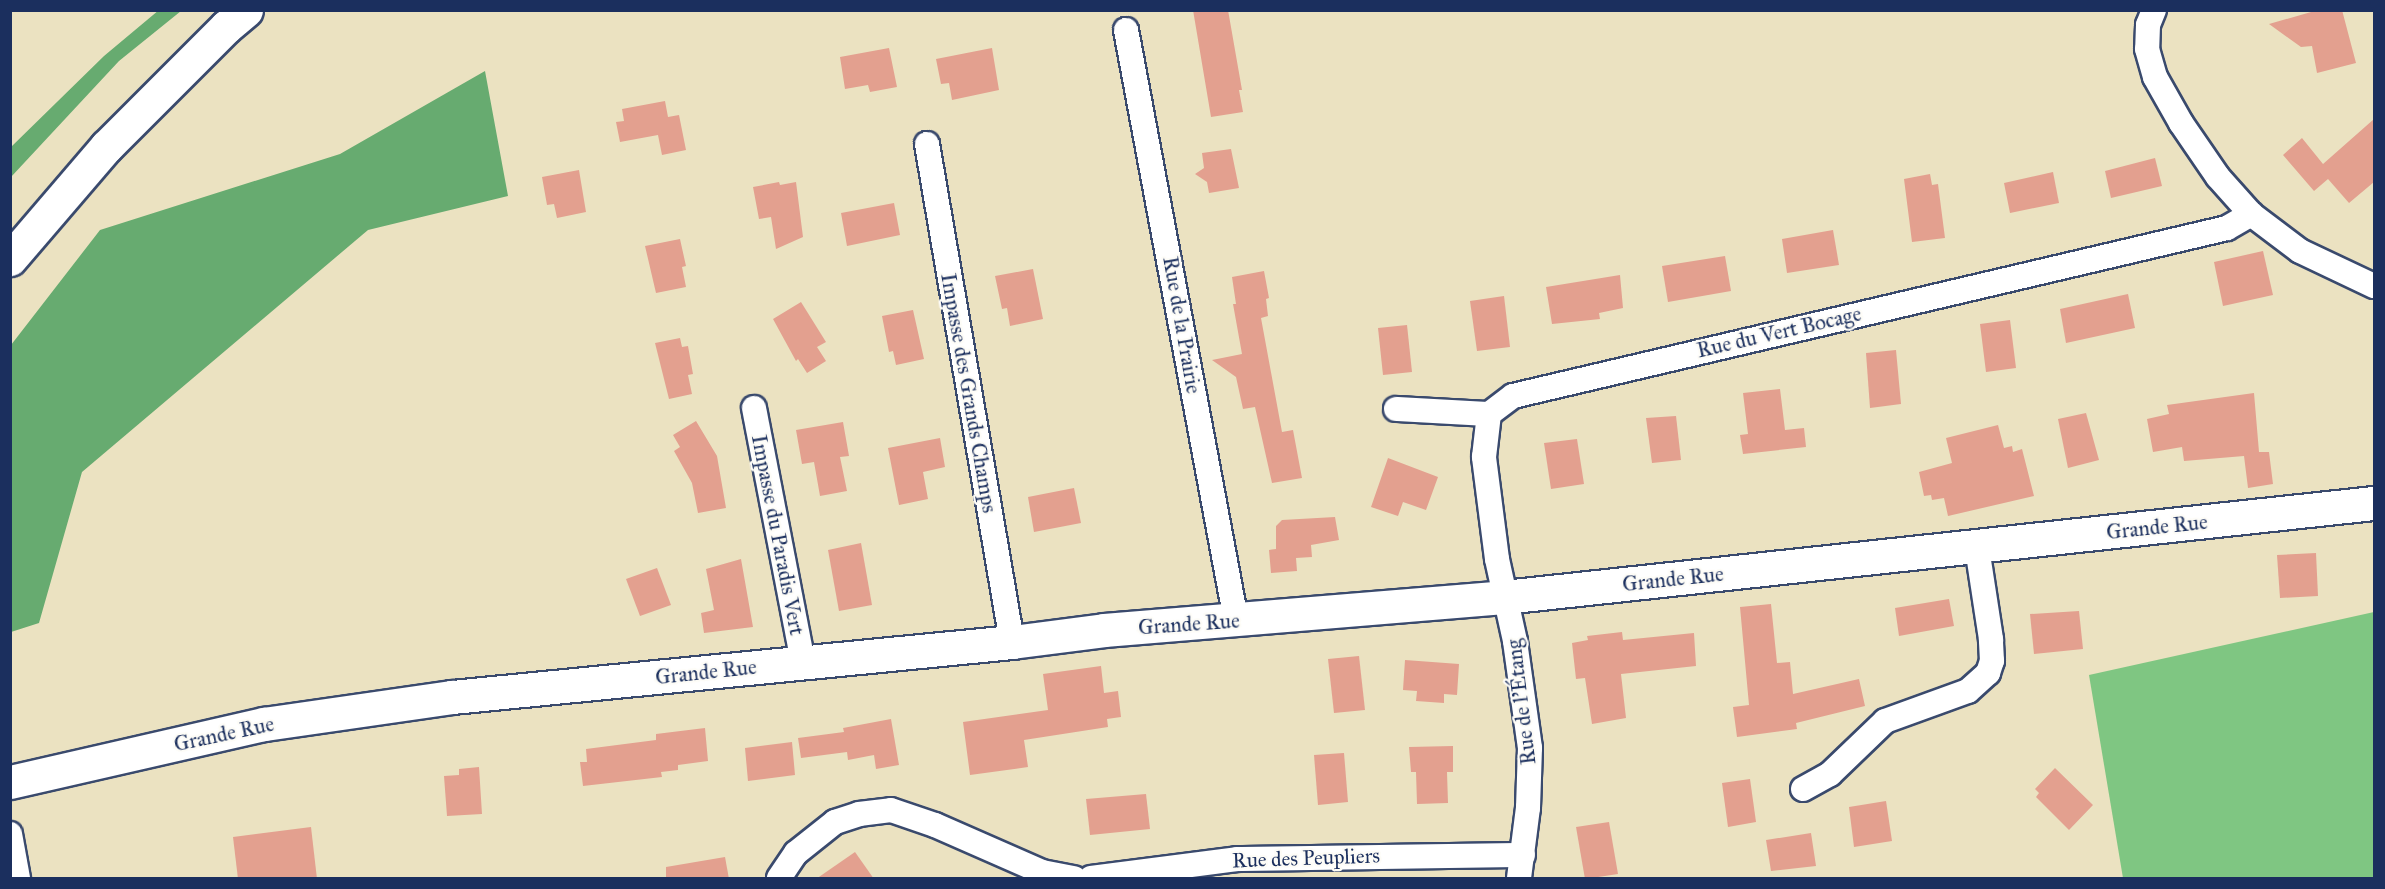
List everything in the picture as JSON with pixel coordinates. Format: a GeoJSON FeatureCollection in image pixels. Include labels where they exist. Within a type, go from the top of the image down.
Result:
{"type":"FeatureCollection","features":[{"type":"Feature","properties":{"kind":"street"},"geometry":{"type":"LineString","coordinates":[[10,259],[106,147],[226,27],[246,10]]}},
{"type":"Feature","properties":{"kind":"street"},"geometry":{"type":"LineString","coordinates":[[2154,10],[2148,25],[2147,49],[2155,77],[2181,123],[2218,177],[2251,214],[2300,252],[2374,286]]}},
{"type":"Feature","properties":{"kind":"street","name":"Rue de la Prairie"},"geometry":{"type":"LineString","coordinates":[[1126,30],[1236,620]]}},
{"type":"Feature","properties":{"kind":"street","name":"Impasse des Grands Champs"},"geometry":{"type":"LineString","coordinates":[[927,144],[1012,642]]}},
{"type":"Feature","properties":{"kind":"street","name":"Rue du Vert Bocage"},"geometry":{"type":"LineString","coordinates":[[1489,414],[1513,396],[2227,228],[2251,214]]}},
{"type":"Feature","properties":{"kind":"street","name":"Impasse du Paradis Vert"},"geometry":{"type":"LineString","coordinates":[[754,408],[803,663]]}},
{"type":"Feature","properties":{"kind":"street"},"geometry":{"type":"LineString","coordinates":[[1396,409],[1489,414],[1484,457],[1504,597]]}},
{"type":"Feature","properties":{"kind":"street","name":"Grande Rue"},"geometry":{"type":"LineString","coordinates":[[10,782],[264,724],[452,697],[1012,642],[1104,630],[1504,597],[2374,503]]}},
{"type":"Feature","properties":{"kind":"street"},"geometry":{"type":"LineString","coordinates":[[1803,789],[1830,774],[1885,720],[1968,691],[1988,673],[1992,661],[1991,639],[1977,547]]}},
{"type":"Feature","properties":{"kind":"street","name":"Rue de l'Étang"},"geometry":{"type":"LineString","coordinates":[[1504,597],[1515,641],[1530,748],[1528,808],[1521,867]]}},
{"type":"Feature","properties":{"kind":"street"},"geometry":{"type":"LineString","coordinates":[[779,879],[796,853],[835,822],[860,814],[891,810],[935,825],[1042,872],[1074,879]]}},
{"type":"Feature","properties":{"kind":"street"},"geometry":{"type":"LineString","coordinates":[[10,834],[18,879]]}},
{"type":"Feature","properties":{"kind":"street","name":"Rue des Peupliers"},"geometry":{"type":"LineString","coordinates":[[1090,879],[1237,859],[1521,867]]}},
{"type":"Feature","properties":{"kind":"green space"},"geometry":{"type":"Polygon","coordinates":[[[159,10],[181,11],[119,61],[11,177],[11,147],[104,56],[159,10]]]}},
{"type":"Feature","properties":{"kind":"green space"},"geometry":{"type":"Polygon","coordinates":[[[485,71],[508,196],[368,230],[82,472],[39,623],[11,632],[11,345],[100,230],[340,154],[485,71]]]}},
{"type":"Feature","properties":{"kind":"green space"},"geometry":{"type":"Polygon","coordinates":[[[2374,612],[2374,878],[2123,878],[2089,675],[2374,612]]]}},
{"type":"Feature","properties":{"kind":"building"},"geometry":{"type":"Polygon","coordinates":[[[1193,10],[1228,10],[1242,90],[1239,90],[1243,112],[1211,117],[1193,10]]]}},
{"type":"Feature","properties":{"kind":"building"},"geometry":{"type":"Polygon","coordinates":[[[2318,10],[2342,10],[2356,63],[2317,73],[2312,46],[2301,47],[2269,24],[2318,10]]]}},
{"type":"Feature","properties":{"kind":"building"},"geometry":{"type":"Polygon","coordinates":[[[889,48],[897,87],[870,92],[868,85],[845,89],[840,57],[889,48]]]}},
{"type":"Feature","properties":{"kind":"building"},"geometry":{"type":"Polygon","coordinates":[[[992,48],[999,90],[952,100],[949,83],[941,84],[936,59],[992,48]]]}},
{"type":"Feature","properties":{"kind":"building"},"geometry":{"type":"Polygon","coordinates":[[[665,101],[668,117],[679,115],[686,150],[662,155],[658,135],[620,142],[616,122],[624,121],[622,109],[665,101]]]}},
{"type":"Feature","properties":{"kind":"building"},"geometry":{"type":"Polygon","coordinates":[[[2374,119],[2374,182],[2349,203],[2328,179],[2314,191],[2283,155],[2302,138],[2323,164],[2374,119]]]}},
{"type":"Feature","properties":{"kind":"building"},"geometry":{"type":"Polygon","coordinates":[[[1231,149],[1239,188],[1209,193],[1207,182],[1195,174],[1204,168],[1202,153],[1231,149]]]}},
{"type":"Feature","properties":{"kind":"building"},"geometry":{"type":"Polygon","coordinates":[[[2155,158],[2162,186],[2111,198],[2105,171],[2155,158]]]}},
{"type":"Feature","properties":{"kind":"building"},"geometry":{"type":"Polygon","coordinates":[[[579,170],[586,212],[557,218],[554,204],[547,205],[542,177],[579,170]]]}},
{"type":"Feature","properties":{"kind":"building"},"geometry":{"type":"Polygon","coordinates":[[[2053,172],[2059,203],[2010,213],[2004,183],[2053,172]]]}},
{"type":"Feature","properties":{"kind":"building"},"geometry":{"type":"Polygon","coordinates":[[[1930,174],[1932,185],[1938,184],[1945,238],[1912,242],[1904,179],[1930,174]]]}},
{"type":"Feature","properties":{"kind":"building"},"geometry":{"type":"Polygon","coordinates":[[[779,182],[780,185],[796,182],[803,237],[776,249],[771,217],[759,219],[753,187],[779,182]]]}},
{"type":"Feature","properties":{"kind":"building"},"geometry":{"type":"Polygon","coordinates":[[[894,203],[900,235],[847,246],[841,213],[894,203]]]}},
{"type":"Feature","properties":{"kind":"building"},"geometry":{"type":"Polygon","coordinates":[[[1833,230],[1839,265],[1787,273],[1782,239],[1833,230]]]}},
{"type":"Feature","properties":{"kind":"building"},"geometry":{"type":"Polygon","coordinates":[[[680,239],[686,266],[682,267],[686,287],[656,293],[645,246],[680,239]]]}},
{"type":"Feature","properties":{"kind":"building"},"geometry":{"type":"Polygon","coordinates":[[[2263,251],[2273,295],[2223,306],[2214,262],[2263,251]]]}},
{"type":"Feature","properties":{"kind":"building"},"geometry":{"type":"Polygon","coordinates":[[[1725,256],[1731,291],[1668,302],[1662,266],[1725,256]]]}},
{"type":"Feature","properties":{"kind":"building"},"geometry":{"type":"Polygon","coordinates":[[[1033,269],[1043,319],[1010,326],[1007,308],[1002,309],[995,276],[1033,269]]]}},
{"type":"Feature","properties":{"kind":"building"},"geometry":{"type":"Polygon","coordinates":[[[1264,271],[1269,298],[1266,299],[1268,316],[1261,318],[1282,432],[1293,430],[1302,478],[1272,483],[1255,407],[1243,409],[1236,377],[1212,360],[1242,354],[1233,304],[1236,304],[1232,277],[1264,271]]]}},
{"type":"Feature","properties":{"kind":"building"},"geometry":{"type":"Polygon","coordinates":[[[1620,275],[1623,308],[1599,313],[1600,319],[1552,324],[1546,287],[1620,275]]]}},
{"type":"Feature","properties":{"kind":"building"},"geometry":{"type":"Polygon","coordinates":[[[2128,294],[2135,328],[2066,343],[2060,309],[2128,294]]]}},
{"type":"Feature","properties":{"kind":"building"},"geometry":{"type":"Polygon","coordinates":[[[1504,296],[1510,347],[1477,351],[1470,301],[1504,296]]]}},
{"type":"Feature","properties":{"kind":"building"},"geometry":{"type":"Polygon","coordinates":[[[801,302],[826,342],[817,347],[826,361],[807,373],[798,359],[796,361],[773,319],[801,302]]]}},
{"type":"Feature","properties":{"kind":"building"},"geometry":{"type":"Polygon","coordinates":[[[913,310],[924,359],[896,365],[893,351],[889,352],[882,316],[913,310]]]}},
{"type":"Feature","properties":{"kind":"building"},"geometry":{"type":"Polygon","coordinates":[[[2010,320],[2016,368],[1986,372],[1980,324],[2010,320]]]}},
{"type":"Feature","properties":{"kind":"building"},"geometry":{"type":"Polygon","coordinates":[[[1407,325],[1412,372],[1383,375],[1378,328],[1407,325]]]}},
{"type":"Feature","properties":{"kind":"building"},"geometry":{"type":"Polygon","coordinates":[[[680,338],[682,347],[688,346],[693,374],[688,375],[692,394],[669,399],[655,343],[680,338]]]}},
{"type":"Feature","properties":{"kind":"building"},"geometry":{"type":"Polygon","coordinates":[[[1896,350],[1901,404],[1870,408],[1866,353],[1896,350]]]}},
{"type":"Feature","properties":{"kind":"building"},"geometry":{"type":"Polygon","coordinates":[[[1780,389],[1785,430],[1804,428],[1806,447],[1743,454],[1740,435],[1748,434],[1743,393],[1780,389]]]}},
{"type":"Feature","properties":{"kind":"building"},"geometry":{"type":"Polygon","coordinates":[[[2254,393],[2259,452],[2269,452],[2273,484],[2248,488],[2244,456],[2184,461],[2182,447],[2153,452],[2147,419],[2169,414],[2167,405],[2254,393]]]}},
{"type":"Feature","properties":{"kind":"building"},"geometry":{"type":"Polygon","coordinates":[[[2086,413],[2099,460],[2068,468],[2058,419],[2086,413]]]}},
{"type":"Feature","properties":{"kind":"building"},"geometry":{"type":"Polygon","coordinates":[[[1676,416],[1681,460],[1652,463],[1646,418],[1676,416]]]}},
{"type":"Feature","properties":{"kind":"building"},"geometry":{"type":"Polygon","coordinates":[[[696,421],[717,456],[726,508],[698,513],[692,483],[674,451],[680,447],[673,435],[696,421]]]}},
{"type":"Feature","properties":{"kind":"building"},"geometry":{"type":"Polygon","coordinates":[[[843,422],[849,456],[840,457],[847,491],[820,496],[814,462],[802,464],[796,430],[843,422]]]}},
{"type":"Feature","properties":{"kind":"building"},"geometry":{"type":"Polygon","coordinates":[[[1998,425],[2004,448],[2012,446],[2013,452],[2022,449],[2034,496],[1948,516],[1944,498],[1932,500],[1931,495],[1924,496],[1919,472],[1952,463],[1946,438],[1998,425]]]}},
{"type":"Feature","properties":{"kind":"building"},"geometry":{"type":"Polygon","coordinates":[[[940,438],[945,467],[923,472],[928,499],[899,505],[888,448],[940,438]]]}},
{"type":"Feature","properties":{"kind":"building"},"geometry":{"type":"Polygon","coordinates":[[[1577,439],[1584,484],[1551,489],[1544,443],[1577,439]]]}},
{"type":"Feature","properties":{"kind":"building"},"geometry":{"type":"Polygon","coordinates":[[[1388,458],[1438,477],[1426,510],[1403,502],[1398,516],[1371,507],[1388,458]]]}},
{"type":"Feature","properties":{"kind":"building"},"geometry":{"type":"Polygon","coordinates":[[[1074,488],[1081,523],[1034,532],[1028,497],[1074,488]]]}},
{"type":"Feature","properties":{"kind":"building"},"geometry":{"type":"Polygon","coordinates":[[[1335,517],[1339,540],[1311,545],[1312,557],[1296,558],[1297,571],[1271,573],[1269,550],[1276,549],[1276,526],[1282,520],[1335,517]]]}},
{"type":"Feature","properties":{"kind":"building"},"geometry":{"type":"Polygon","coordinates":[[[861,543],[872,605],[839,611],[828,550],[861,543]]]}},
{"type":"Feature","properties":{"kind":"building"},"geometry":{"type":"Polygon","coordinates":[[[2316,553],[2318,596],[2280,598],[2277,555],[2316,553]]]}},
{"type":"Feature","properties":{"kind":"building"},"geometry":{"type":"Polygon","coordinates":[[[741,559],[753,627],[704,633],[701,613],[714,610],[706,569],[741,559]]]}},
{"type":"Feature","properties":{"kind":"building"},"geometry":{"type":"Polygon","coordinates":[[[657,568],[671,605],[640,616],[626,579],[657,568]]]}},
{"type":"Feature","properties":{"kind":"building"},"geometry":{"type":"Polygon","coordinates":[[[1949,599],[1954,626],[1899,636],[1895,608],[1949,599]]]}},
{"type":"Feature","properties":{"kind":"building"},"geometry":{"type":"Polygon","coordinates":[[[1771,604],[1777,663],[1790,662],[1793,694],[1859,679],[1865,706],[1796,723],[1797,729],[1737,737],[1733,707],[1749,705],[1740,607],[1771,604]]]}},
{"type":"Feature","properties":{"kind":"building"},"geometry":{"type":"Polygon","coordinates":[[[2079,611],[2083,649],[2034,654],[2030,614],[2079,611]]]}},
{"type":"Feature","properties":{"kind":"building"},"geometry":{"type":"Polygon","coordinates":[[[1622,632],[1623,640],[1694,633],[1696,666],[1621,674],[1626,718],[1592,724],[1585,678],[1576,679],[1572,643],[1588,640],[1587,636],[1622,632]]]}},
{"type":"Feature","properties":{"kind":"building"},"geometry":{"type":"Polygon","coordinates":[[[1359,656],[1365,710],[1334,713],[1328,659],[1359,656]]]}},
{"type":"Feature","properties":{"kind":"building"},"geometry":{"type":"Polygon","coordinates":[[[1405,660],[1459,664],[1457,695],[1444,694],[1444,703],[1416,701],[1417,691],[1403,690],[1405,660]]]}},
{"type":"Feature","properties":{"kind":"building"},"geometry":{"type":"Polygon","coordinates":[[[1101,666],[1104,693],[1118,691],[1121,717],[1107,719],[1108,727],[1024,740],[1028,767],[970,775],[963,722],[1048,710],[1043,674],[1101,666]]]}},
{"type":"Feature","properties":{"kind":"building"},"geometry":{"type":"Polygon","coordinates":[[[891,719],[899,765],[876,769],[874,755],[848,760],[847,752],[801,758],[798,738],[844,732],[843,728],[891,719]]]}},
{"type":"Feature","properties":{"kind":"building"},"geometry":{"type":"Polygon","coordinates":[[[705,728],[708,761],[678,765],[678,770],[661,772],[662,777],[583,786],[580,762],[587,762],[586,749],[656,740],[656,734],[705,728]]]}},
{"type":"Feature","properties":{"kind":"building"},"geometry":{"type":"Polygon","coordinates":[[[792,742],[795,775],[748,781],[745,748],[792,742]]]}},
{"type":"Feature","properties":{"kind":"building"},"geometry":{"type":"Polygon","coordinates":[[[1453,746],[1453,772],[1447,772],[1448,803],[1417,804],[1416,772],[1411,772],[1409,747],[1453,746]]]}},
{"type":"Feature","properties":{"kind":"building"},"geometry":{"type":"Polygon","coordinates":[[[1344,753],[1348,802],[1318,805],[1314,755],[1344,753]]]}},
{"type":"Feature","properties":{"kind":"building"},"geometry":{"type":"Polygon","coordinates":[[[479,767],[482,814],[447,816],[444,776],[459,775],[459,769],[479,767]]]}},
{"type":"Feature","properties":{"kind":"building"},"geometry":{"type":"Polygon","coordinates":[[[2055,768],[2093,805],[2069,830],[2036,797],[2039,793],[2035,789],[2055,768]]]}},
{"type":"Feature","properties":{"kind":"building"},"geometry":{"type":"Polygon","coordinates":[[[1750,779],[1756,822],[1728,827],[1722,783],[1750,779]]]}},
{"type":"Feature","properties":{"kind":"building"},"geometry":{"type":"Polygon","coordinates":[[[1146,794],[1150,829],[1090,835],[1086,799],[1146,794]]]}},
{"type":"Feature","properties":{"kind":"building"},"geometry":{"type":"Polygon","coordinates":[[[1886,801],[1892,841],[1854,847],[1849,807],[1886,801]]]}},
{"type":"Feature","properties":{"kind":"building"},"geometry":{"type":"Polygon","coordinates":[[[1609,822],[1618,874],[1585,879],[1576,827],[1609,822]]]}},
{"type":"Feature","properties":{"kind":"building"},"geometry":{"type":"Polygon","coordinates":[[[311,827],[317,879],[238,879],[233,837],[311,827]]]}},
{"type":"Feature","properties":{"kind":"building"},"geometry":{"type":"Polygon","coordinates":[[[1811,833],[1816,866],[1771,871],[1766,840],[1811,833]]]}},
{"type":"Feature","properties":{"kind":"building"},"geometry":{"type":"Polygon","coordinates":[[[855,852],[874,879],[816,879],[855,852]]]}},
{"type":"Feature","properties":{"kind":"building"},"geometry":{"type":"Polygon","coordinates":[[[725,857],[729,879],[666,879],[666,867],[725,857]]]}}]}
